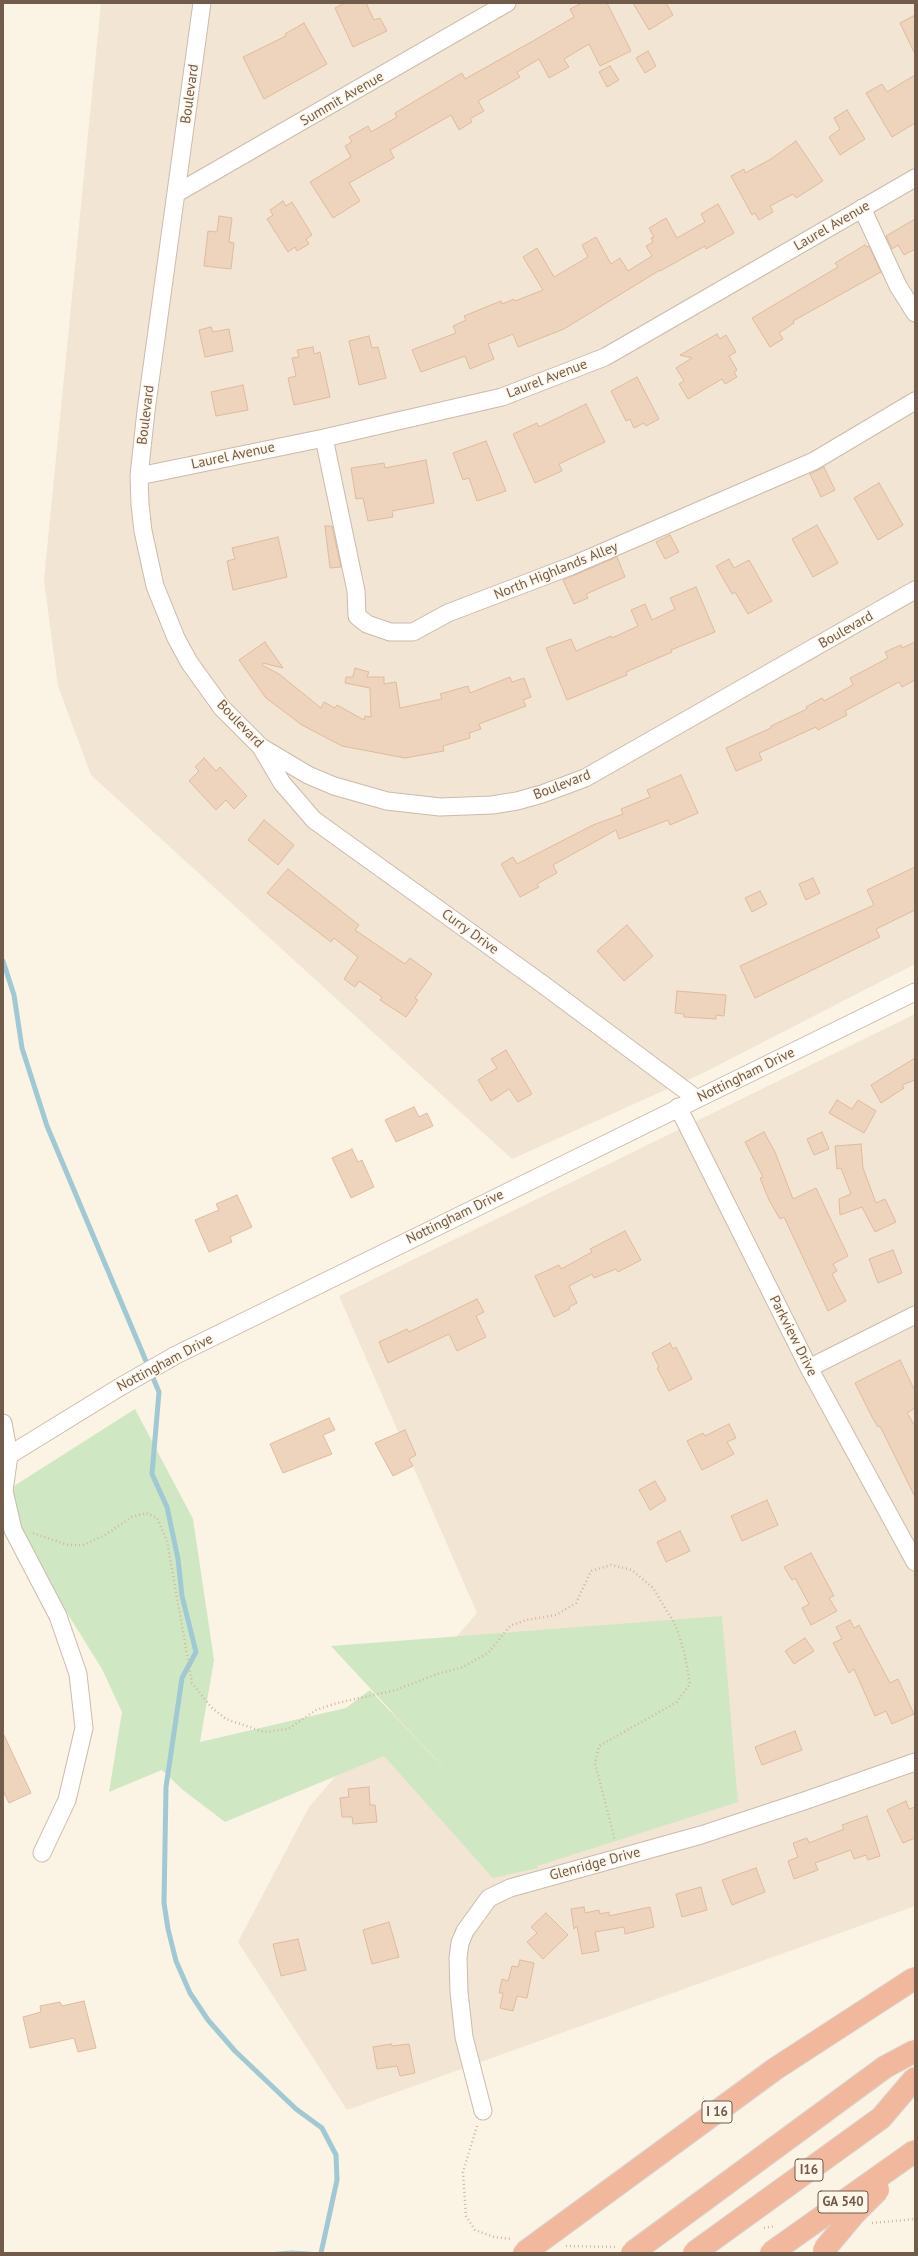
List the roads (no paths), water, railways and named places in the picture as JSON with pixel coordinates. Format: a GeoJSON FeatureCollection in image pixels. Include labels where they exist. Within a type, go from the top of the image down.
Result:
{"type":"FeatureCollection","features":[{"type":"Feature","properties":{"kind":"highway","name":"I 16"},"geometry":{"type":"LineString","coordinates":[[524,2253],[775,2069],[915,1978]]}},
{"type":"Feature","properties":{"kind":"highway"},"geometry":{"type":"LineString","coordinates":[[632,2253],[885,2066],[915,2051]]}},
{"type":"Feature","properties":{"kind":"highway","name":"I16"},"geometry":{"type":"LineString","coordinates":[[694,2253],[881,2118],[915,2078]]}},
{"type":"Feature","properties":{"kind":"highway","name":"GA 540"},"geometry":{"type":"LineString","coordinates":[[771,2253],[915,2151]]}},
{"type":"Feature","properties":{"kind":"highway"},"geometry":{"type":"LineString","coordinates":[[824,2250],[854,2214],[915,2156]]}},
{"type":"Feature","properties":{"kind":"street","name":"Boulevard"},"geometry":{"type":"LineString","coordinates":[[202,3],[139,476],[140,504],[147,552],[165,612],[186,656],[205,686],[222,708],[261,747],[296,768],[334,786],[387,801],[440,807],[485,805],[542,794],[585,778],[915,590]]}},
{"type":"Feature","properties":{"kind":"street","name":"Summit Avenue"},"geometry":{"type":"LineString","coordinates":[[176,193],[508,3]]}},
{"type":"Feature","properties":{"kind":"street","name":"Laurel Avenue"},"geometry":{"type":"LineString","coordinates":[[139,476],[324,438],[502,397],[605,357],[915,178]]}},
{"type":"Feature","properties":{"kind":"street"},"geometry":{"type":"LineString","coordinates":[[862,208],[898,286],[915,313]]}},
{"type":"Feature","properties":{"kind":"street","name":"North Highlands Alley"},"geometry":{"type":"LineString","coordinates":[[324,438],[356,591],[357,616],[367,624],[390,632],[413,632],[448,613],[571,566],[814,461],[915,401]]}},
{"type":"Feature","properties":{"kind":"street","name":"Curry Drive"},"geometry":{"type":"LineString","coordinates":[[261,747],[282,783],[314,820],[541,983],[697,1099]]}},
{"type":"Feature","properties":{"kind":"street","name":"Nottingham Drive"},"geometry":{"type":"LineString","coordinates":[[6,1457],[160,1364],[678,1107],[915,992]]}},
{"type":"Feature","properties":{"kind":"street","name":"Parkview Drive"},"geometry":{"type":"LineString","coordinates":[[678,1107],[809,1368],[915,1562]]}},
{"type":"Feature","properties":{"kind":"street"},"geometry":{"type":"LineString","coordinates":[[809,1368],[915,1315]]}},
{"type":"Feature","properties":{"kind":"street"},"geometry":{"type":"LineString","coordinates":[[3,1422],[6,1457],[4,1491],[13,1530],[58,1616],[78,1674],[84,1728],[67,1800],[42,1853]]}},
{"type":"Feature","properties":{"kind":"street","name":"Glenridge Drive"},"geometry":{"type":"LineString","coordinates":[[483,2111],[464,2037],[459,1992],[458,1958],[460,1943],[465,1931],[489,1898],[510,1888],[709,1832],[915,1762]]}},
{"type":"Feature","properties":{"kind":"water"},"geometry":{"type":"Polygon","coordinates":[[[292,2251],[321,2253],[268,2253],[292,2251]]]}},
{"type":"Feature","properties":{"kind":"waterway"},"geometry":{"type":"LineString","coordinates":[[3,961],[14,995],[22,1048],[47,1126],[159,1392],[152,1474],[167,1507],[178,1559],[182,1596],[196,1652],[182,1678],[166,1787],[164,1903],[168,1929],[176,1961],[190,1993],[208,2020],[235,2051],[296,2109],[322,2128],[336,2155],[337,2180],[321,2253]]}}]}
